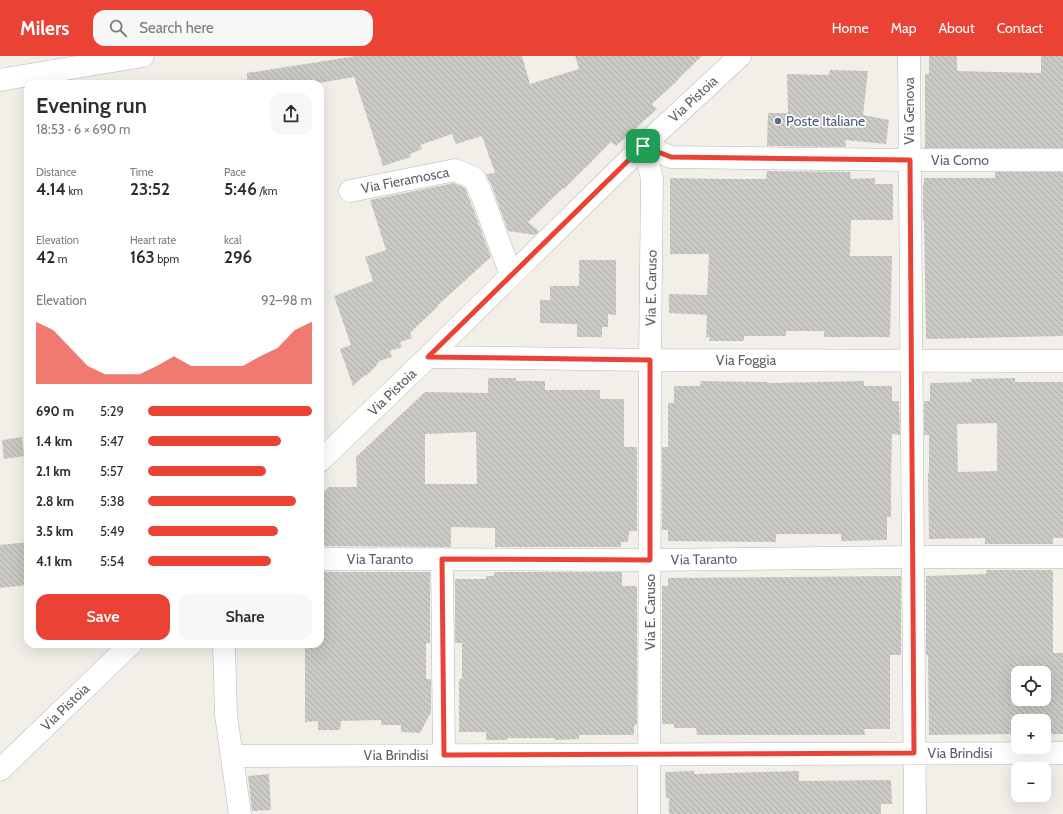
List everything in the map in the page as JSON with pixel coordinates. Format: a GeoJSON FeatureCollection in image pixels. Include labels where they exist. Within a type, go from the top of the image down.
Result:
{"type":"FeatureCollection","features":[{"type":"Feature","properties":{"kind":"street"},"geometry":{"type":"LineString","coordinates":[[0,80],[143,56]]}},
{"type":"Feature","properties":{"kind":"street","name":"Via Pistoia"},"geometry":{"type":"LineString","coordinates":[[324,457],[643,146],[740,56]]}},
{"type":"Feature","properties":{"kind":"street","name":"Via Genova"},"geometry":{"type":"LineString","coordinates":[[909,56],[914,814]]}},
{"type":"Feature","properties":{"kind":"street","name":"Via Como"},"geometry":{"type":"LineString","coordinates":[[643,146],[671,157],[1063,160]]}},
{"type":"Feature","properties":{"kind":"street","name":"Via E. Caruso"},"geometry":{"type":"LineString","coordinates":[[643,146],[652,178],[649,814]]}},
{"type":"Feature","properties":{"kind":"street","name":"Via Fieramosca"},"geometry":{"type":"LineString","coordinates":[[350,191],[455,170],[474,178],[511,275]]}},
{"type":"Feature","properties":{"kind":"street","name":"Via Foggia"},"geometry":{"type":"LineString","coordinates":[[428,357],[650,360],[1063,361]]}},
{"type":"Feature","properties":{"kind":"street","name":"Via Taranto"},"geometry":{"type":"LineString","coordinates":[[324,559],[650,560],[1063,557]]}},
{"type":"Feature","properties":{"kind":"street"},"geometry":{"type":"LineString","coordinates":[[442,559],[444,755]]}},
{"type":"Feature","properties":{"kind":"street","name":"Via Pistoia"},"geometry":{"type":"LineString","coordinates":[[0,770],[127,648]]}},
{"type":"Feature","properties":{"kind":"street"},"geometry":{"type":"LineString","coordinates":[[224,648],[226,715],[240,814]]}},
{"type":"Feature","properties":{"kind":"street","name":"Via Brindisi"},"geometry":{"type":"LineString","coordinates":[[232,756],[1063,753]]}},
{"type":"Feature","properties":{"kind":"building"},"geometry":{"type":"Polygon","coordinates":[[[356,56],[522,56],[530,84],[579,69],[575,56],[702,56],[652,104],[657,109],[616,146],[611,142],[564,189],[563,188],[528,222],[539,231],[535,235],[508,231],[486,174],[495,173],[482,136],[456,144],[452,134],[420,145],[422,149],[410,154],[411,157],[383,166],[354,77],[324,82],[324,80],[247,80],[247,73],[356,56]]]}},
{"type":"Feature","properties":{"kind":"building"},"geometry":{"type":"Polygon","coordinates":[[[929,56],[957,56],[957,71],[1041,73],[1041,56],[1063,56],[1063,148],[925,148],[925,74],[929,74],[929,56]]]}},
{"type":"Feature","properties":{"kind":"building"},"geometry":{"type":"Polygon","coordinates":[[[830,70],[868,71],[863,115],[889,120],[886,144],[845,140],[846,147],[767,146],[768,113],[788,113],[787,74],[829,75],[830,70]]]}},
{"type":"Feature","properties":{"kind":"building"},"geometry":{"type":"Polygon","coordinates":[[[767,171],[850,172],[851,179],[875,178],[875,184],[893,184],[893,220],[851,220],[850,256],[892,256],[890,337],[824,337],[824,331],[786,331],[786,336],[744,336],[744,341],[709,341],[710,337],[706,337],[707,315],[669,313],[669,294],[707,295],[709,254],[670,254],[670,178],[766,179],[767,171]]]}},
{"type":"Feature","properties":{"kind":"building"},"geometry":{"type":"Polygon","coordinates":[[[995,172],[1063,172],[1063,336],[926,339],[923,219],[924,178],[995,178],[995,172]]]}},
{"type":"Feature","properties":{"kind":"building"},"geometry":{"type":"Polygon","coordinates":[[[454,183],[465,188],[491,257],[438,305],[410,333],[412,338],[400,342],[402,347],[390,351],[392,357],[379,361],[366,376],[365,375],[353,386],[340,349],[351,345],[334,296],[373,281],[365,257],[386,250],[370,200],[454,183]]]}},
{"type":"Feature","properties":{"kind":"building"},"geometry":{"type":"Polygon","coordinates":[[[579,260],[616,260],[616,315],[608,314],[608,327],[602,327],[602,337],[577,337],[577,324],[540,323],[540,300],[550,300],[550,286],[579,286],[579,260]]]}},
{"type":"Feature","properties":{"kind":"building"},"geometry":{"type":"Polygon","coordinates":[[[488,378],[516,378],[516,381],[545,381],[545,390],[600,390],[600,399],[624,399],[624,447],[637,447],[637,531],[629,531],[628,542],[621,542],[621,547],[495,547],[495,528],[451,527],[451,547],[324,546],[324,491],[329,487],[357,487],[356,457],[425,392],[488,393],[488,378]],[[476,432],[425,434],[425,484],[477,484],[476,432]]]}},
{"type":"Feature","properties":{"kind":"building"},"geometry":{"type":"Polygon","coordinates":[[[1015,378],[1015,382],[1063,382],[1063,538],[1053,538],[1053,544],[985,544],[985,538],[929,539],[929,435],[924,435],[924,401],[930,401],[930,383],[972,382],[971,379],[1015,378]],[[997,423],[957,424],[958,472],[997,471],[997,423]]]}},
{"type":"Feature","properties":{"kind":"building"},"geometry":{"type":"Polygon","coordinates":[[[701,381],[768,383],[864,381],[864,386],[892,386],[892,401],[899,401],[900,435],[892,434],[891,517],[887,517],[887,540],[841,541],[841,534],[776,534],[776,542],[668,541],[668,530],[662,530],[662,447],[668,447],[668,403],[674,403],[674,386],[700,386],[701,381]]]}},
{"type":"Feature","properties":{"kind":"building"},"geometry":{"type":"Polygon","coordinates":[[[22,437],[24,456],[4,459],[2,440],[22,437]]]}},
{"type":"Feature","properties":{"kind":"building"},"geometry":{"type":"Polygon","coordinates":[[[24,542],[24,585],[0,588],[0,545],[24,542]]]}},
{"type":"Feature","properties":{"kind":"building"},"geometry":{"type":"Polygon","coordinates":[[[986,570],[1053,570],[1053,653],[1063,653],[1063,734],[1051,734],[1051,714],[1011,714],[1011,734],[929,735],[928,655],[926,655],[926,576],[986,574],[986,570]]]}},
{"type":"Feature","properties":{"kind":"building"},"geometry":{"type":"Polygon","coordinates":[[[324,572],[430,572],[430,643],[426,643],[426,679],[431,679],[431,712],[420,733],[401,732],[401,725],[381,725],[381,720],[341,721],[340,730],[318,730],[318,721],[305,722],[305,648],[324,648],[324,572]]]}},
{"type":"Feature","properties":{"kind":"building"},"geometry":{"type":"Polygon","coordinates":[[[494,572],[622,572],[622,586],[637,586],[637,725],[634,725],[634,735],[579,735],[579,739],[555,740],[555,738],[507,738],[507,740],[486,740],[486,732],[459,732],[459,679],[462,679],[462,643],[455,643],[455,579],[486,579],[486,576],[494,576],[494,572]]]}},
{"type":"Feature","properties":{"kind":"building"},"geometry":{"type":"Polygon","coordinates":[[[901,576],[901,655],[890,655],[890,729],[864,729],[865,735],[697,735],[696,728],[674,728],[674,724],[662,724],[662,586],[668,586],[668,578],[901,576]]]}},
{"type":"Feature","properties":{"kind":"building"},"geometry":{"type":"Polygon","coordinates":[[[694,771],[694,774],[799,771],[799,781],[891,780],[892,804],[881,804],[881,814],[669,814],[669,798],[666,798],[665,772],[694,771]]]}},
{"type":"Feature","properties":{"kind":"building"},"geometry":{"type":"Polygon","coordinates":[[[269,774],[271,810],[252,811],[248,776],[269,774]]]}},
{"type":"Feature","properties":{"kind":"place","name":"Poste Italiane"},"geometry":{"type":"Point","coordinates":[778,121]}},
{"type":"Feature","properties":{"kind":"route"},"geometry":{"type":"LineString","coordinates":[[643,146],[671,157],[910,160],[914,753],[444,755],[442,559],[650,560],[650,360],[428,357],[643,146]]}}]}
